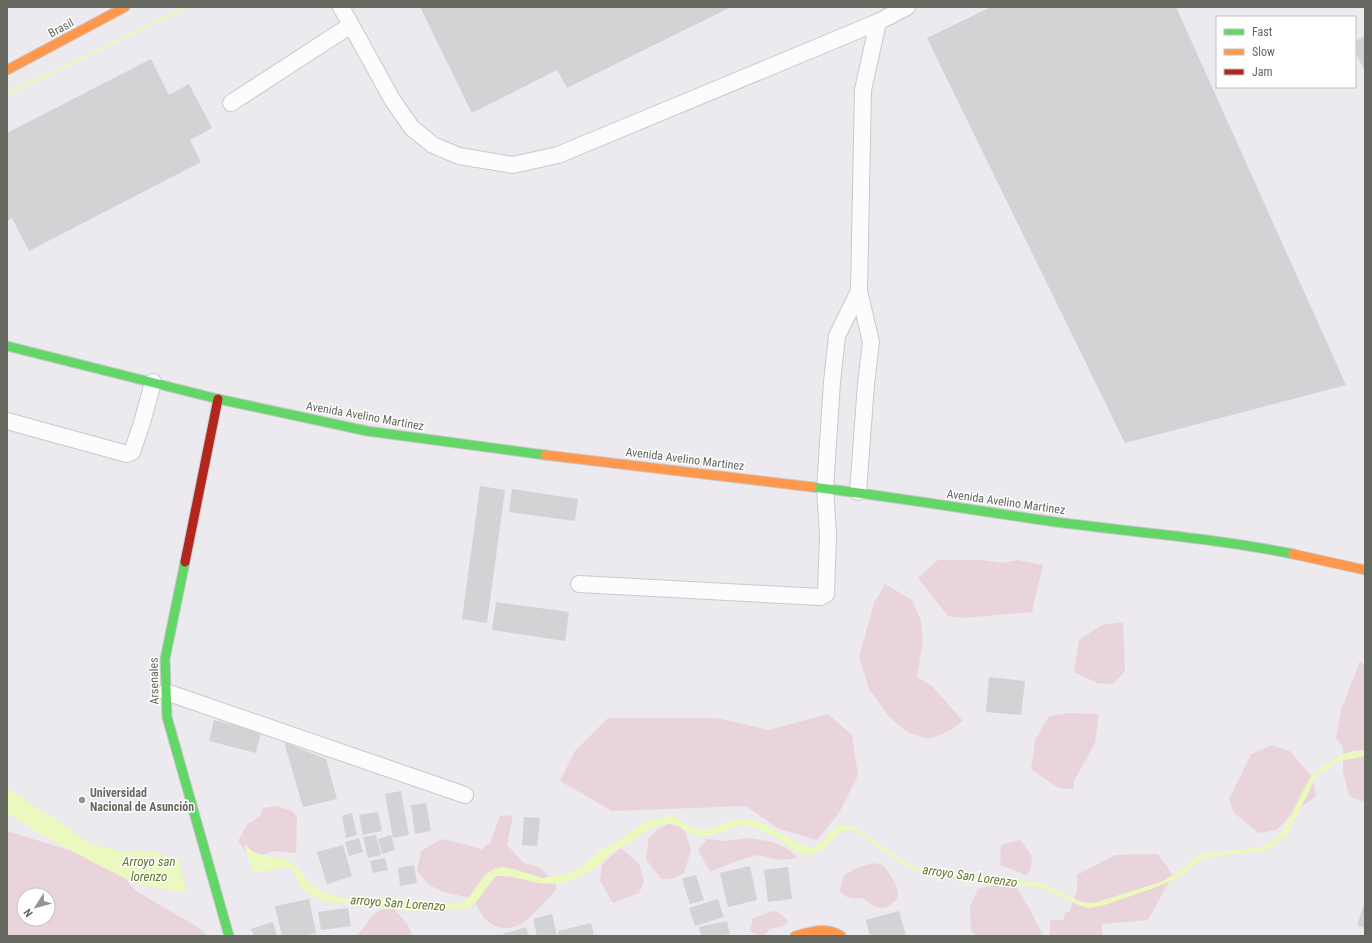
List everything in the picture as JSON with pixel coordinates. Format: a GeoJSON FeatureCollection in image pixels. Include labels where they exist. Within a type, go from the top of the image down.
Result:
{"type":"FeatureCollection","features":[{"type":"Feature","properties":{"kind":"main road","name":"Brasil"},"geometry":{"type":"LineString","coordinates":[[7,70],[126,7]]}},
{"type":"Feature","properties":{"kind":"main road","name":"Avenida Avelino Martinez"},"geometry":{"type":"LineString","coordinates":[[7,346],[218,398],[367,431],[519,452],[858,492],[1042,520],[1254,546],[1365,570]]}},
{"type":"Feature","properties":{"kind":"main road","name":"Arsenales"},"geometry":{"type":"LineString","coordinates":[[218,398],[165,659],[167,717],[229,936]]}},
{"type":"Feature","properties":{"kind":"main road"},"geometry":{"type":"LineString","coordinates":[[795,936],[819,929],[828,929],[837,934]]}},
{"type":"Feature","properties":{"kind":"lane"},"geometry":{"type":"LineString","coordinates":[[341,7],[393,101],[412,128],[433,145],[459,156],[513,165],[558,155],[878,22],[907,7]]}},
{"type":"Feature","properties":{"kind":"lane"},"geometry":{"type":"LineString","coordinates":[[858,492],[866,384],[871,342],[859,292],[863,90],[878,22]]}},
{"type":"Feature","properties":{"kind":"lane"},"geometry":{"type":"LineString","coordinates":[[231,103],[351,25]]}},
{"type":"Feature","properties":{"kind":"lane"},"geometry":{"type":"LineString","coordinates":[[579,584],[820,597],[826,594],[828,535],[826,488],[832,382],[837,336],[859,292]]}},
{"type":"Feature","properties":{"kind":"lane"},"geometry":{"type":"LineString","coordinates":[[7,421],[131,454],[142,423],[153,382]]}},
{"type":"Feature","properties":{"kind":"lane"},"geometry":{"type":"LineString","coordinates":[[166,692],[465,796]]}},
{"type":"Feature","properties":{"kind":"shaded area"},"geometry":{"type":"Polygon","coordinates":[[[938,560],[983,560],[1002,563],[1017,560],[1043,565],[1032,612],[963,618],[948,616],[918,578],[938,560]]]}},
{"type":"Feature","properties":{"kind":"shaded area"},"geometry":{"type":"Polygon","coordinates":[[[885,584],[912,600],[921,621],[923,641],[917,677],[931,685],[963,721],[951,730],[929,739],[909,733],[890,718],[869,689],[859,657],[874,603],[885,584]]]}},
{"type":"Feature","properties":{"kind":"shaded area"},"geometry":{"type":"Polygon","coordinates":[[[1123,622],[1125,671],[1113,684],[1097,683],[1074,672],[1079,640],[1102,625],[1123,622]]]}},
{"type":"Feature","properties":{"kind":"shaded area"},"geometry":{"type":"Polygon","coordinates":[[[1360,661],[1365,666],[1365,802],[1349,796],[1343,772],[1343,748],[1336,738],[1341,710],[1360,661]]]}},
{"type":"Feature","properties":{"kind":"shaded area"},"geometry":{"type":"Polygon","coordinates":[[[1070,713],[1099,714],[1095,743],[1074,781],[1074,789],[1058,788],[1031,769],[1035,740],[1049,716],[1070,713]]]}},
{"type":"Feature","properties":{"kind":"shaded area"},"geometry":{"type":"Polygon","coordinates":[[[828,714],[852,735],[858,775],[839,813],[817,840],[779,829],[746,806],[612,811],[560,781],[575,751],[608,718],[717,718],[769,730],[828,714]]]}},
{"type":"Feature","properties":{"kind":"shaded area"},"geometry":{"type":"Polygon","coordinates":[[[1272,745],[1290,751],[1313,778],[1316,796],[1292,814],[1277,830],[1259,833],[1234,813],[1229,799],[1251,754],[1272,745]]]}},
{"type":"Feature","properties":{"kind":"shaded area"},"geometry":{"type":"Polygon","coordinates":[[[276,806],[292,811],[297,817],[296,853],[274,851],[251,858],[238,841],[247,825],[260,816],[263,808],[276,806]]]}},
{"type":"Feature","properties":{"kind":"shaded area"},"geometry":{"type":"Polygon","coordinates":[[[513,815],[507,845],[524,863],[538,867],[547,874],[555,882],[557,889],[524,922],[516,926],[502,928],[493,925],[486,920],[480,912],[474,899],[444,892],[429,885],[417,871],[421,851],[442,839],[476,847],[481,850],[490,843],[500,816],[513,815]]]}},
{"type":"Feature","properties":{"kind":"shaded area"},"geometry":{"type":"Polygon","coordinates":[[[675,820],[685,832],[691,850],[684,873],[671,879],[661,879],[646,859],[649,838],[657,830],[675,820]]]}},
{"type":"Feature","properties":{"kind":"shaded area"},"geometry":{"type":"Polygon","coordinates":[[[7,831],[72,851],[125,878],[136,891],[199,928],[207,936],[7,936],[7,831]]]}},
{"type":"Feature","properties":{"kind":"shaded area"},"geometry":{"type":"Polygon","coordinates":[[[749,838],[781,845],[798,858],[780,860],[757,855],[731,863],[710,872],[698,850],[707,839],[726,841],[749,838]]]}},
{"type":"Feature","properties":{"kind":"shaded area"},"geometry":{"type":"Polygon","coordinates":[[[1020,840],[1032,856],[1031,868],[1026,875],[1000,865],[1001,845],[1020,840]]]}},
{"type":"Feature","properties":{"kind":"shaded area"},"geometry":{"type":"Polygon","coordinates":[[[621,848],[639,864],[644,882],[639,893],[613,903],[600,881],[602,865],[621,848]]]}},
{"type":"Feature","properties":{"kind":"shaded area"},"geometry":{"type":"Polygon","coordinates":[[[1158,854],[1173,875],[1148,920],[1102,924],[1102,936],[1050,936],[1050,920],[1063,920],[1065,913],[1070,911],[1077,890],[1077,875],[1115,855],[1158,854]]]}},
{"type":"Feature","properties":{"kind":"shaded area"},"geometry":{"type":"Polygon","coordinates":[[[872,863],[883,865],[894,880],[898,898],[889,906],[881,908],[877,907],[863,898],[848,897],[840,891],[844,875],[872,863]]]}},
{"type":"Feature","properties":{"kind":"shaded area"},"geometry":{"type":"Polygon","coordinates":[[[1007,882],[1017,888],[1043,936],[977,936],[971,931],[970,906],[978,889],[1007,882]]]}},
{"type":"Feature","properties":{"kind":"shaded area"},"geometry":{"type":"Polygon","coordinates":[[[394,909],[408,925],[412,936],[355,936],[377,912],[394,909]]]}},
{"type":"Feature","properties":{"kind":"shaded area"},"geometry":{"type":"Polygon","coordinates":[[[773,911],[778,912],[788,920],[784,926],[770,929],[764,936],[759,936],[750,931],[753,918],[773,911]]]}},
{"type":"Feature","properties":{"kind":"water"},"geometry":{"type":"Polygon","coordinates":[[[184,7],[190,7],[7,96],[7,93],[184,7]]]}},
{"type":"Feature","properties":{"kind":"water","name":"arroyo San Lorenzo"},"geometry":{"type":"Polygon","coordinates":[[[1365,750],[1365,756],[1339,761],[1316,777],[1288,834],[1273,847],[1262,851],[1222,855],[1202,859],[1185,873],[1173,880],[1102,906],[1089,908],[1081,906],[1045,889],[1031,886],[987,883],[925,874],[906,866],[860,834],[849,830],[839,833],[819,851],[806,855],[797,852],[770,834],[744,825],[739,825],[712,835],[700,836],[674,825],[663,824],[648,829],[630,843],[614,851],[598,865],[580,877],[569,881],[546,884],[510,877],[496,876],[478,900],[471,906],[464,909],[410,911],[358,906],[349,903],[325,902],[304,890],[299,884],[293,870],[286,867],[282,869],[253,872],[244,844],[253,852],[286,859],[298,868],[309,882],[320,891],[338,897],[353,900],[392,897],[429,904],[462,903],[470,896],[487,873],[494,869],[501,867],[514,869],[542,878],[569,873],[582,867],[600,850],[615,844],[641,824],[649,820],[673,816],[693,828],[711,830],[729,821],[744,819],[758,821],[792,840],[811,848],[820,844],[830,832],[840,825],[854,827],[900,859],[923,870],[953,876],[1041,883],[1079,901],[1089,903],[1097,902],[1161,882],[1180,871],[1198,855],[1263,846],[1274,841],[1284,829],[1309,779],[1318,770],[1335,758],[1352,751],[1365,750]]]}},
{"type":"Feature","properties":{"kind":"water","name":"Arroyo san lorenzo"},"geometry":{"type":"Polygon","coordinates":[[[7,787],[90,844],[119,851],[152,852],[178,859],[187,892],[145,886],[125,878],[37,832],[7,812],[7,787]]]}},
{"type":"Feature","properties":{"kind":"building"},"geometry":{"type":"Polygon","coordinates":[[[420,7],[731,7],[567,88],[557,70],[472,113],[420,7]]]}},
{"type":"Feature","properties":{"kind":"building"},"geometry":{"type":"Polygon","coordinates":[[[991,7],[1176,7],[1346,385],[1125,443],[927,38],[991,7]]]}},
{"type":"Feature","properties":{"kind":"building"},"geometry":{"type":"Polygon","coordinates":[[[1365,36],[1365,72],[1356,53],[1356,40],[1365,36]]]}},
{"type":"Feature","properties":{"kind":"building"},"geometry":{"type":"Polygon","coordinates":[[[151,59],[169,95],[189,84],[212,128],[190,140],[201,162],[29,251],[12,218],[7,221],[7,133],[151,59]]]}},
{"type":"Feature","properties":{"kind":"building"},"geometry":{"type":"Polygon","coordinates":[[[480,486],[505,490],[487,623],[462,619],[480,486]]]}},
{"type":"Feature","properties":{"kind":"building"},"geometry":{"type":"Polygon","coordinates":[[[512,489],[578,499],[575,521],[509,512],[512,489]]]}},
{"type":"Feature","properties":{"kind":"building"},"geometry":{"type":"Polygon","coordinates":[[[496,602],[569,612],[565,641],[492,630],[496,602]]]}},
{"type":"Feature","properties":{"kind":"building"},"geometry":{"type":"Polygon","coordinates":[[[989,677],[1025,681],[1021,715],[986,712],[989,677]]]}},
{"type":"Feature","properties":{"kind":"building"},"geometry":{"type":"Polygon","coordinates":[[[214,720],[261,732],[256,753],[209,741],[214,720]]]}},
{"type":"Feature","properties":{"kind":"building"},"geometry":{"type":"Polygon","coordinates":[[[284,742],[326,759],[337,799],[303,807],[284,742]]]}},
{"type":"Feature","properties":{"kind":"building"},"geometry":{"type":"Polygon","coordinates":[[[401,791],[409,835],[393,838],[385,794],[401,791]]]}},
{"type":"Feature","properties":{"kind":"building"},"geometry":{"type":"Polygon","coordinates":[[[426,803],[431,831],[415,834],[411,805],[426,803]]]}},
{"type":"Feature","properties":{"kind":"building"},"geometry":{"type":"Polygon","coordinates":[[[378,812],[382,831],[363,835],[359,815],[378,812]]]}},
{"type":"Feature","properties":{"kind":"building"},"geometry":{"type":"Polygon","coordinates":[[[352,813],[357,835],[346,838],[342,816],[352,813]]]}},
{"type":"Feature","properties":{"kind":"building"},"geometry":{"type":"Polygon","coordinates":[[[524,817],[540,818],[537,846],[522,845],[524,817]]]}},
{"type":"Feature","properties":{"kind":"building"},"geometry":{"type":"Polygon","coordinates":[[[376,835],[381,855],[368,858],[363,837],[376,835]]]}},
{"type":"Feature","properties":{"kind":"building"},"geometry":{"type":"Polygon","coordinates":[[[391,835],[395,850],[382,854],[378,839],[391,835]]]}},
{"type":"Feature","properties":{"kind":"building"},"geometry":{"type":"Polygon","coordinates":[[[359,838],[363,852],[349,856],[345,842],[359,838]]]}},
{"type":"Feature","properties":{"kind":"building"},"geometry":{"type":"Polygon","coordinates":[[[343,845],[352,876],[327,884],[317,852],[343,845]]]}},
{"type":"Feature","properties":{"kind":"building"},"geometry":{"type":"Polygon","coordinates":[[[385,858],[388,870],[373,873],[370,861],[385,858]]]}},
{"type":"Feature","properties":{"kind":"building"},"geometry":{"type":"Polygon","coordinates":[[[414,865],[417,883],[400,886],[398,868],[414,865]]]}},
{"type":"Feature","properties":{"kind":"building"},"geometry":{"type":"Polygon","coordinates":[[[750,866],[757,900],[728,907],[720,873],[750,866]]]}},
{"type":"Feature","properties":{"kind":"building"},"geometry":{"type":"Polygon","coordinates":[[[788,867],[792,899],[768,902],[764,870],[788,867]]]}},
{"type":"Feature","properties":{"kind":"building"},"geometry":{"type":"Polygon","coordinates":[[[696,875],[704,900],[690,904],[682,879],[696,875]]]}},
{"type":"Feature","properties":{"kind":"building"},"geometry":{"type":"Polygon","coordinates":[[[309,899],[316,933],[303,936],[282,936],[275,906],[309,899]]]}},
{"type":"Feature","properties":{"kind":"building"},"geometry":{"type":"Polygon","coordinates":[[[718,899],[724,917],[695,926],[689,908],[718,899]]]}},
{"type":"Feature","properties":{"kind":"building"},"geometry":{"type":"Polygon","coordinates":[[[1365,902],[1365,928],[1357,925],[1365,902]]]}},
{"type":"Feature","properties":{"kind":"building"},"geometry":{"type":"Polygon","coordinates":[[[348,908],[351,926],[321,930],[318,912],[348,908]]]}},
{"type":"Feature","properties":{"kind":"building"},"geometry":{"type":"Polygon","coordinates":[[[899,911],[906,936],[870,936],[866,920],[899,911]]]}},
{"type":"Feature","properties":{"kind":"building"},"geometry":{"type":"Polygon","coordinates":[[[552,914],[557,936],[537,936],[533,919],[552,914]]]}},
{"type":"Feature","properties":{"kind":"building"},"geometry":{"type":"Polygon","coordinates":[[[727,921],[730,934],[701,936],[699,927],[727,921]]]}},
{"type":"Feature","properties":{"kind":"building"},"geometry":{"type":"Polygon","coordinates":[[[273,922],[277,936],[254,936],[251,929],[273,922]]]}},
{"type":"Feature","properties":{"kind":"building"},"geometry":{"type":"Polygon","coordinates":[[[591,923],[594,936],[559,936],[558,931],[591,923]]]}},
{"type":"Feature","properties":{"kind":"building"},"geometry":{"type":"Polygon","coordinates":[[[526,927],[529,936],[504,936],[503,934],[526,927]]]}},
{"type":"Feature","properties":{"kind":"traffic: fast"},"geometry":{"type":"LineString","coordinates":[[7,346],[218,399],[367,431],[545,455]]}},
{"type":"Feature","properties":{"kind":"traffic: fast"},"geometry":{"type":"LineString","coordinates":[[812,487],[898,498],[1013,516],[1230,543],[1293,554]]}},
{"type":"Feature","properties":{"kind":"traffic: fast"},"geometry":{"type":"LineString","coordinates":[[185,562],[165,659],[167,717],[229,936]]}},
{"type":"Feature","properties":{"kind":"traffic: slow"},"geometry":{"type":"LineString","coordinates":[[7,70],[125,7]]}},
{"type":"Feature","properties":{"kind":"traffic: slow"},"geometry":{"type":"LineString","coordinates":[[545,455],[812,487]]}},
{"type":"Feature","properties":{"kind":"traffic: slow"},"geometry":{"type":"LineString","coordinates":[[1293,554],[1365,570]]}},
{"type":"Feature","properties":{"kind":"traffic: slow"},"geometry":{"type":"LineString","coordinates":[[795,936],[818,931],[830,931],[841,936]]}},
{"type":"Feature","properties":{"kind":"traffic: jam"},"geometry":{"type":"LineString","coordinates":[[185,562],[218,399]]}},
{"type":"Feature","properties":{"kind":"place","name":"Universidad Nacional de Asunción"},"geometry":{"type":"Point","coordinates":[82,800]}}]}
